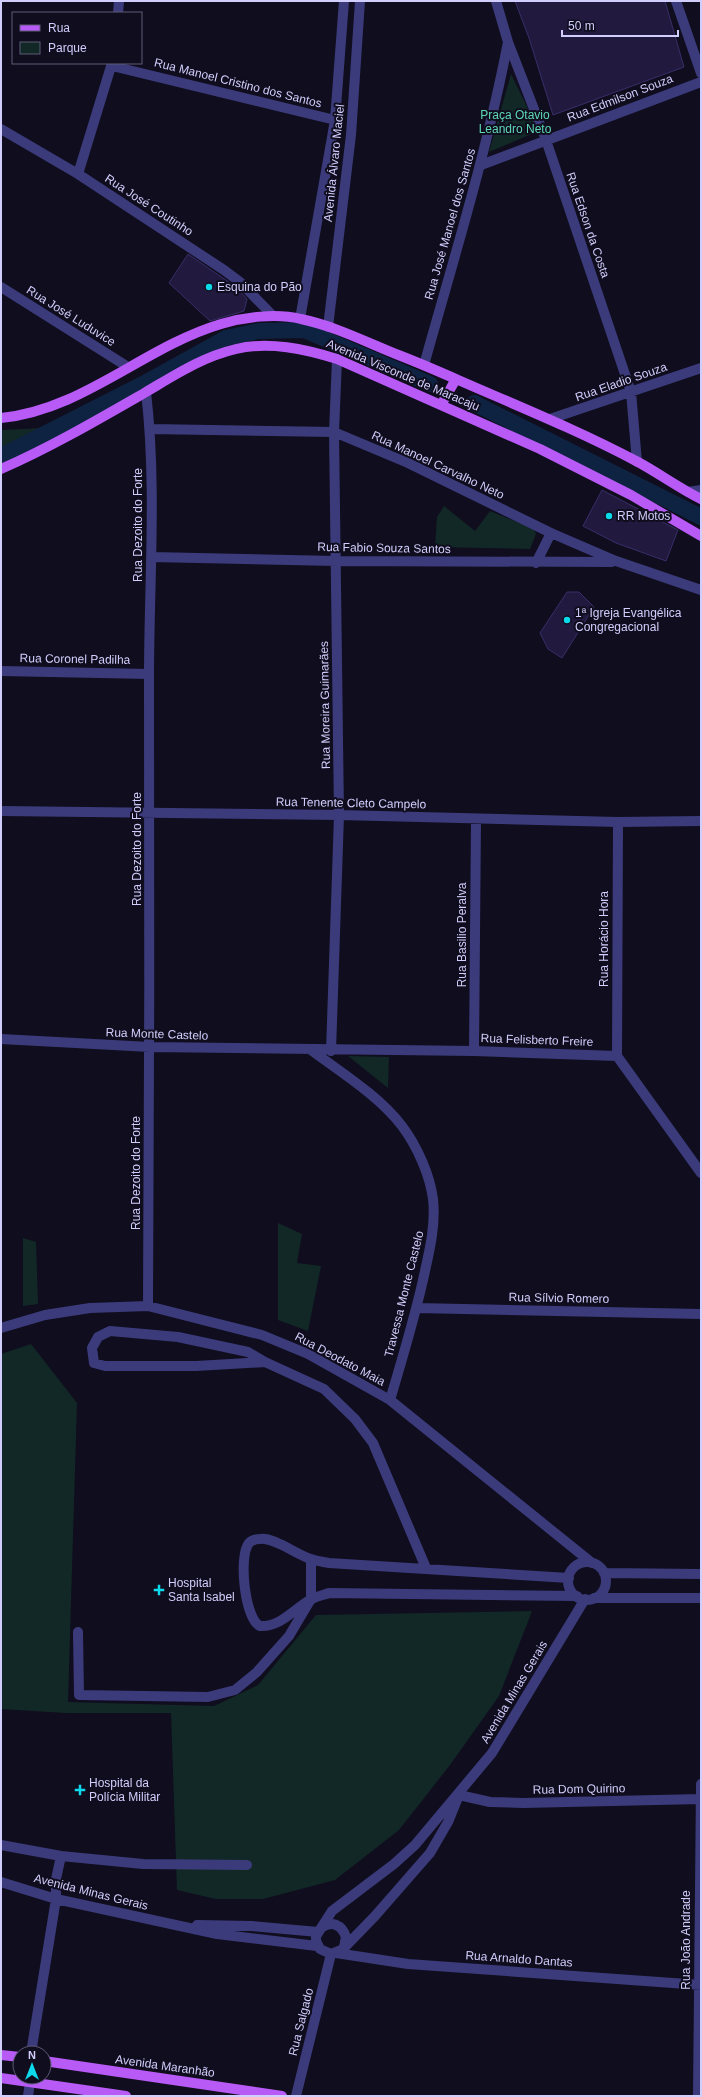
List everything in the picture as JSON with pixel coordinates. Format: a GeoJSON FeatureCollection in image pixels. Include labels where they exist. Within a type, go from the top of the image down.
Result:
{"type":"FeatureCollection","features":[{"type":"Feature","properties":{"kind":"main road","name":"Avenida Visconde de Maracaju"},"geometry":{"type":"LineString","coordinates":[[1,418],[55,405],[83,394],[128,368],[203,330],[241,320],[274,316],[300,319],[328,327],[424,365],[550,419],[637,462],[701,499]]}},
{"type":"Feature","properties":{"kind":"main road","name":"Avenida Visconde de Maracaju"},"geometry":{"type":"LineString","coordinates":[[1,469],[61,439],[146,392],[192,364],[235,349],[271,346],[306,350],[337,359],[540,448],[701,536]]}},
{"type":"Feature","properties":{"kind":"main road"},"geometry":{"type":"LineString","coordinates":[[441,405],[456,379]]}},
{"type":"Feature","properties":{"kind":"main road"},"geometry":{"type":"LineString","coordinates":[[1,2054],[12,2056]]}},
{"type":"Feature","properties":{"kind":"main road","name":"Avenida Maranhão"},"geometry":{"type":"LineString","coordinates":[[52,2062],[282,2096]]}},
{"type":"Feature","properties":{"kind":"main road"},"geometry":{"type":"LineString","coordinates":[[1,2078],[12,2080]]}},
{"type":"Feature","properties":{"kind":"main road"},"geometry":{"type":"LineString","coordinates":[[51,2085],[126,2096]]}},
{"type":"Feature","properties":{"kind":"street"},"geometry":{"type":"LineString","coordinates":[[118,12],[119,1]]}},
{"type":"Feature","properties":{"kind":"street","name":"Avenida Álvaro Maciel"},"geometry":{"type":"LineString","coordinates":[[300,319],[335,120],[344,1]]}},
{"type":"Feature","properties":{"kind":"street","name":"Avenida Álvaro Maciel"},"geometry":{"type":"LineString","coordinates":[[328,327],[351,135],[360,1]]}},
{"type":"Feature","properties":{"kind":"street","name":"Rua Edson da Costa"},"geometry":{"type":"LineString","coordinates":[[496,1],[508,42],[546,140],[631,392],[637,462]]}},
{"type":"Feature","properties":{"kind":"street"},"geometry":{"type":"LineString","coordinates":[[676,1],[701,73]]}},
{"type":"Feature","properties":{"kind":"street","name":"Rua José Manoel dos Santos"},"geometry":{"type":"LineString","coordinates":[[424,365],[480,165],[497,99],[508,42]]}},
{"type":"Feature","properties":{"kind":"street"},"geometry":{"type":"LineString","coordinates":[[78,174],[112,64]]}},
{"type":"Feature","properties":{"kind":"street","name":"Rua Manoel Cristino dos Santos"},"geometry":{"type":"LineString","coordinates":[[112,64],[335,120]]}},
{"type":"Feature","properties":{"kind":"street","name":"Rua Edmilson Souza"},"geometry":{"type":"LineString","coordinates":[[480,165],[701,82]]}},
{"type":"Feature","properties":{"kind":"street","name":"Rua José Coutinho"},"geometry":{"type":"LineString","coordinates":[[1,129],[78,174],[224,270],[240,282],[274,316]]}},
{"type":"Feature","properties":{"kind":"street","name":"Rua José Luduvice"},"geometry":{"type":"LineString","coordinates":[[1,287],[128,368]]}},
{"type":"Feature","properties":{"kind":"street","name":"Rua Moreira Guimarães"},"geometry":{"type":"LineString","coordinates":[[331,1051],[339,815],[334,432],[337,359]]}},
{"type":"Feature","properties":{"kind":"street","name":"Rua Eladio Souza"},"geometry":{"type":"LineString","coordinates":[[550,419],[701,368]]}},
{"type":"Feature","properties":{"kind":"street","name":"Rua Dezoito do Forte"},"geometry":{"type":"LineString","coordinates":[[146,392],[150,429],[151,557],[149,674],[150,1047],[148,1306]]}},
{"type":"Feature","properties":{"kind":"street","name":"Rua Manoel Carvalho Neto"},"geometry":{"type":"LineString","coordinates":[[150,429],[334,432],[408,463],[551,533],[616,562],[701,590]]}},
{"type":"Feature","properties":{"kind":"street"},"geometry":{"type":"LineString","coordinates":[[688,492],[701,490]]}},
{"type":"Feature","properties":{"kind":"street"},"geometry":{"type":"LineString","coordinates":[[536,563],[551,533]]}},
{"type":"Feature","properties":{"kind":"street","name":"Rua Fabio Souza Santos"},"geometry":{"type":"LineString","coordinates":[[151,557],[336,561],[536,563],[616,562]]}},
{"type":"Feature","properties":{"kind":"street","name":"Rua Coronel Padilha"},"geometry":{"type":"LineString","coordinates":[[1,671],[149,674]]}},
{"type":"Feature","properties":{"kind":"street","name":"Rua Tenente Cleto Campelo"},"geometry":{"type":"LineString","coordinates":[[1,811],[339,815],[618,822],[701,821]]}},
{"type":"Feature","properties":{"kind":"street","name":"Rua Basilio Peralva"},"geometry":{"type":"LineString","coordinates":[[474,1051],[476,819]]}},
{"type":"Feature","properties":{"kind":"street","name":"Rua Horácio Hora"},"geometry":{"type":"LineString","coordinates":[[617,1056],[618,822]]}},
{"type":"Feature","properties":{"kind":"street","name":"Rua Monte Castelo"},"geometry":{"type":"LineString","coordinates":[[1,1039],[150,1047],[311,1050]]}},
{"type":"Feature","properties":{"kind":"street","name":"Rua Felisberto Freire"},"geometry":{"type":"LineString","coordinates":[[311,1050],[474,1051],[617,1056]]}},
{"type":"Feature","properties":{"kind":"street","name":"Travessa Monte Castelo"},"geometry":{"type":"LineString","coordinates":[[311,1050],[362,1088],[386,1109],[402,1126],[411,1141],[429,1179],[433,1197],[433,1235],[417,1308],[390,1400]]}},
{"type":"Feature","properties":{"kind":"street"},"geometry":{"type":"LineString","coordinates":[[617,1056],[701,1173]]}},
{"type":"Feature","properties":{"kind":"street","name":"Rua Deodato Maia"},"geometry":{"type":"LineString","coordinates":[[1,1328],[45,1315],[68,1311],[90,1308],[148,1306],[262,1335],[308,1354],[390,1400],[592,1563]]}},
{"type":"Feature","properties":{"kind":"street","name":"Rua Sílvio Romero"},"geometry":{"type":"LineString","coordinates":[[417,1308],[701,1314]]}},
{"type":"Feature","properties":{"kind":"street"},"geometry":{"type":"LineString","coordinates":[[265,1362],[164,1367],[105,1366],[94,1363],[92,1348],[98,1337],[110,1331],[178,1337],[248,1352],[265,1362],[324,1388],[364,1431],[373,1443],[426,1568]]}},
{"type":"Feature","properties":{"kind":"street"},"geometry":{"type":"LineString","coordinates":[[568,1578],[426,1568],[345,1565],[311,1559],[276,1543],[260,1539],[250,1542],[244,1567],[244,1586],[250,1612],[258,1625],[266,1626],[285,1618],[311,1599],[329,1593],[341,1592],[585,1598],[701,1598]]}},
{"type":"Feature","properties":{"kind":"street"},"geometry":{"type":"LineString","coordinates":[[78,1632],[79,1695],[208,1697],[235,1690],[257,1672],[289,1636],[311,1599],[311,1559]]}},
{"type":"Feature","properties":{"kind":"street"},"geometry":{"type":"LineString","coordinates":[[587,1562],[592,1563],[601,1568],[604,1573],[605,1585],[600,1595],[585,1598],[570,1588],[568,1578],[570,1573],[577,1565],[587,1562]]}},
{"type":"Feature","properties":{"kind":"street"},"geometry":{"type":"LineString","coordinates":[[604,1573],[701,1574]]}},
{"type":"Feature","properties":{"kind":"street","name":"Avenida Minas Gerais"},"geometry":{"type":"LineString","coordinates":[[319,1930],[339,1904],[394,1864],[415,1845],[459,1795],[492,1753],[585,1598]]}},
{"type":"Feature","properties":{"kind":"street","name":"Rua João Andrade"},"geometry":{"type":"LineString","coordinates":[[698,2096],[701,1784]]}},
{"type":"Feature","properties":{"kind":"street","name":"Avenida Minas Gerais"},"geometry":{"type":"LineString","coordinates":[[1,1882],[56,1899],[217,1934],[318,1946],[323,1952],[337,1952],[375,1916],[430,1853],[448,1822],[459,1795]]}},
{"type":"Feature","properties":{"kind":"street","name":"Rua Dom Quirino"},"geometry":{"type":"LineString","coordinates":[[459,1795],[490,1802],[523,1803],[701,1799]]}},
{"type":"Feature","properties":{"kind":"street"},"geometry":{"type":"LineString","coordinates":[[1,1845],[61,1856],[143,1864],[246,1865]]}},
{"type":"Feature","properties":{"kind":"street"},"geometry":{"type":"LineString","coordinates":[[31,2045],[56,1899],[56,1879],[61,1856]]}},
{"type":"Feature","properties":{"kind":"street","name":"Avenida Minas Gerais"},"geometry":{"type":"LineString","coordinates":[[175,1925],[252,1926],[319,1930],[332,1924],[343,1930],[346,1937],[337,1952]]}},
{"type":"Feature","properties":{"kind":"street"},"geometry":{"type":"LineString","coordinates":[[318,1946],[316,1941],[319,1930]]}},
{"type":"Feature","properties":{"kind":"street","name":"Rua Arnaldo Dantas"},"geometry":{"type":"LineString","coordinates":[[337,1952],[408,1964],[700,1985]]}},
{"type":"Feature","properties":{"kind":"street","name":"Rua Salgado"},"geometry":{"type":"LineString","coordinates":[[296,2096],[337,1952]]}},
{"type":"Feature","properties":{"kind":"street"},"geometry":{"type":"LineString","coordinates":[[28,2096],[30,2085]]}},
{"type":"Feature","properties":{"kind":"green space","name":"Praça Otavio Leandro Neto"},"geometry":{"type":"Polygon","coordinates":[[[511,74],[539,131],[489,152],[511,74]]]}},
{"type":"Feature","properties":{"kind":"green space"},"geometry":{"type":"Polygon","coordinates":[[[45,428],[1,450],[1,430],[45,428]]]}},
{"type":"Feature","properties":{"kind":"green space"},"geometry":{"type":"Polygon","coordinates":[[[444,506],[475,531],[490,511],[534,529],[536,534],[530,549],[435,547],[437,517],[444,506]]]}},
{"type":"Feature","properties":{"kind":"green space"},"geometry":{"type":"Polygon","coordinates":[[[348,1056],[389,1057],[388,1088],[348,1056]]]}},
{"type":"Feature","properties":{"kind":"green space"},"geometry":{"type":"Polygon","coordinates":[[[278,1223],[302,1234],[297,1263],[321,1266],[308,1331],[278,1320],[278,1223]]]}},
{"type":"Feature","properties":{"kind":"green space"},"geometry":{"type":"Polygon","coordinates":[[[23,1238],[36,1242],[38,1304],[23,1306],[23,1238]]]}},
{"type":"Feature","properties":{"kind":"green space"},"geometry":{"type":"Polygon","coordinates":[[[31,1344],[77,1403],[68,1702],[214,1706],[258,1685],[316,1615],[532,1611],[499,1696],[450,1765],[399,1830],[335,1880],[263,1899],[216,1899],[177,1890],[171,1713],[66,1713],[1,1709],[1,1354],[31,1344]]]}},
{"type":"Feature","properties":{"kind":"building"},"geometry":{"type":"Polygon","coordinates":[[[515,1],[665,1],[684,67],[553,115],[529,38],[515,1]]]}},
{"type":"Feature","properties":{"kind":"building","name":"Esquina do Pão"},"geometry":{"type":"Polygon","coordinates":[[[188,254],[236,287],[247,299],[244,311],[210,321],[169,283],[188,254]]]}},
{"type":"Feature","properties":{"kind":"building"},"geometry":{"type":"Polygon","coordinates":[[[602,490],[678,530],[666,561],[616,543],[583,526],[602,490]]]}},
{"type":"Feature","properties":{"kind":"building","name":"1ª Igreja Evangélica Congregacional"},"geometry":{"type":"Polygon","coordinates":[[[567,592],[579,592],[594,607],[562,658],[548,649],[540,633],[567,592]]]}},
{"type":"Feature","properties":{"kind":"waterway"},"geometry":{"type":"LineString","coordinates":[[1,456],[143,384],[226,338],[258,331],[304,330],[430,384]]}},
{"type":"Feature","properties":{"kind":"waterway"},"geometry":{"type":"LineString","coordinates":[[474,403],[701,517]]}},
{"type":"Feature","properties":{"kind":"place","name":"Esquina do Pão"},"geometry":{"type":"Point","coordinates":[209,287]}},
{"type":"Feature","properties":{"kind":"place","name":"RR Motos"},"geometry":{"type":"Point","coordinates":[609,516]}},
{"type":"Feature","properties":{"kind":"place","name":"1ª Igreja Evangélica Congregacional"},"geometry":{"type":"Point","coordinates":[567,620]}},
{"type":"Feature","properties":{"kind":"place","name":"Hospital Santa Isabel"},"geometry":{"type":"Point","coordinates":[159,1590]}},
{"type":"Feature","properties":{"kind":"place","name":"Hospital da Polícia Militar"},"geometry":{"type":"Point","coordinates":[80,1790]}}]}
